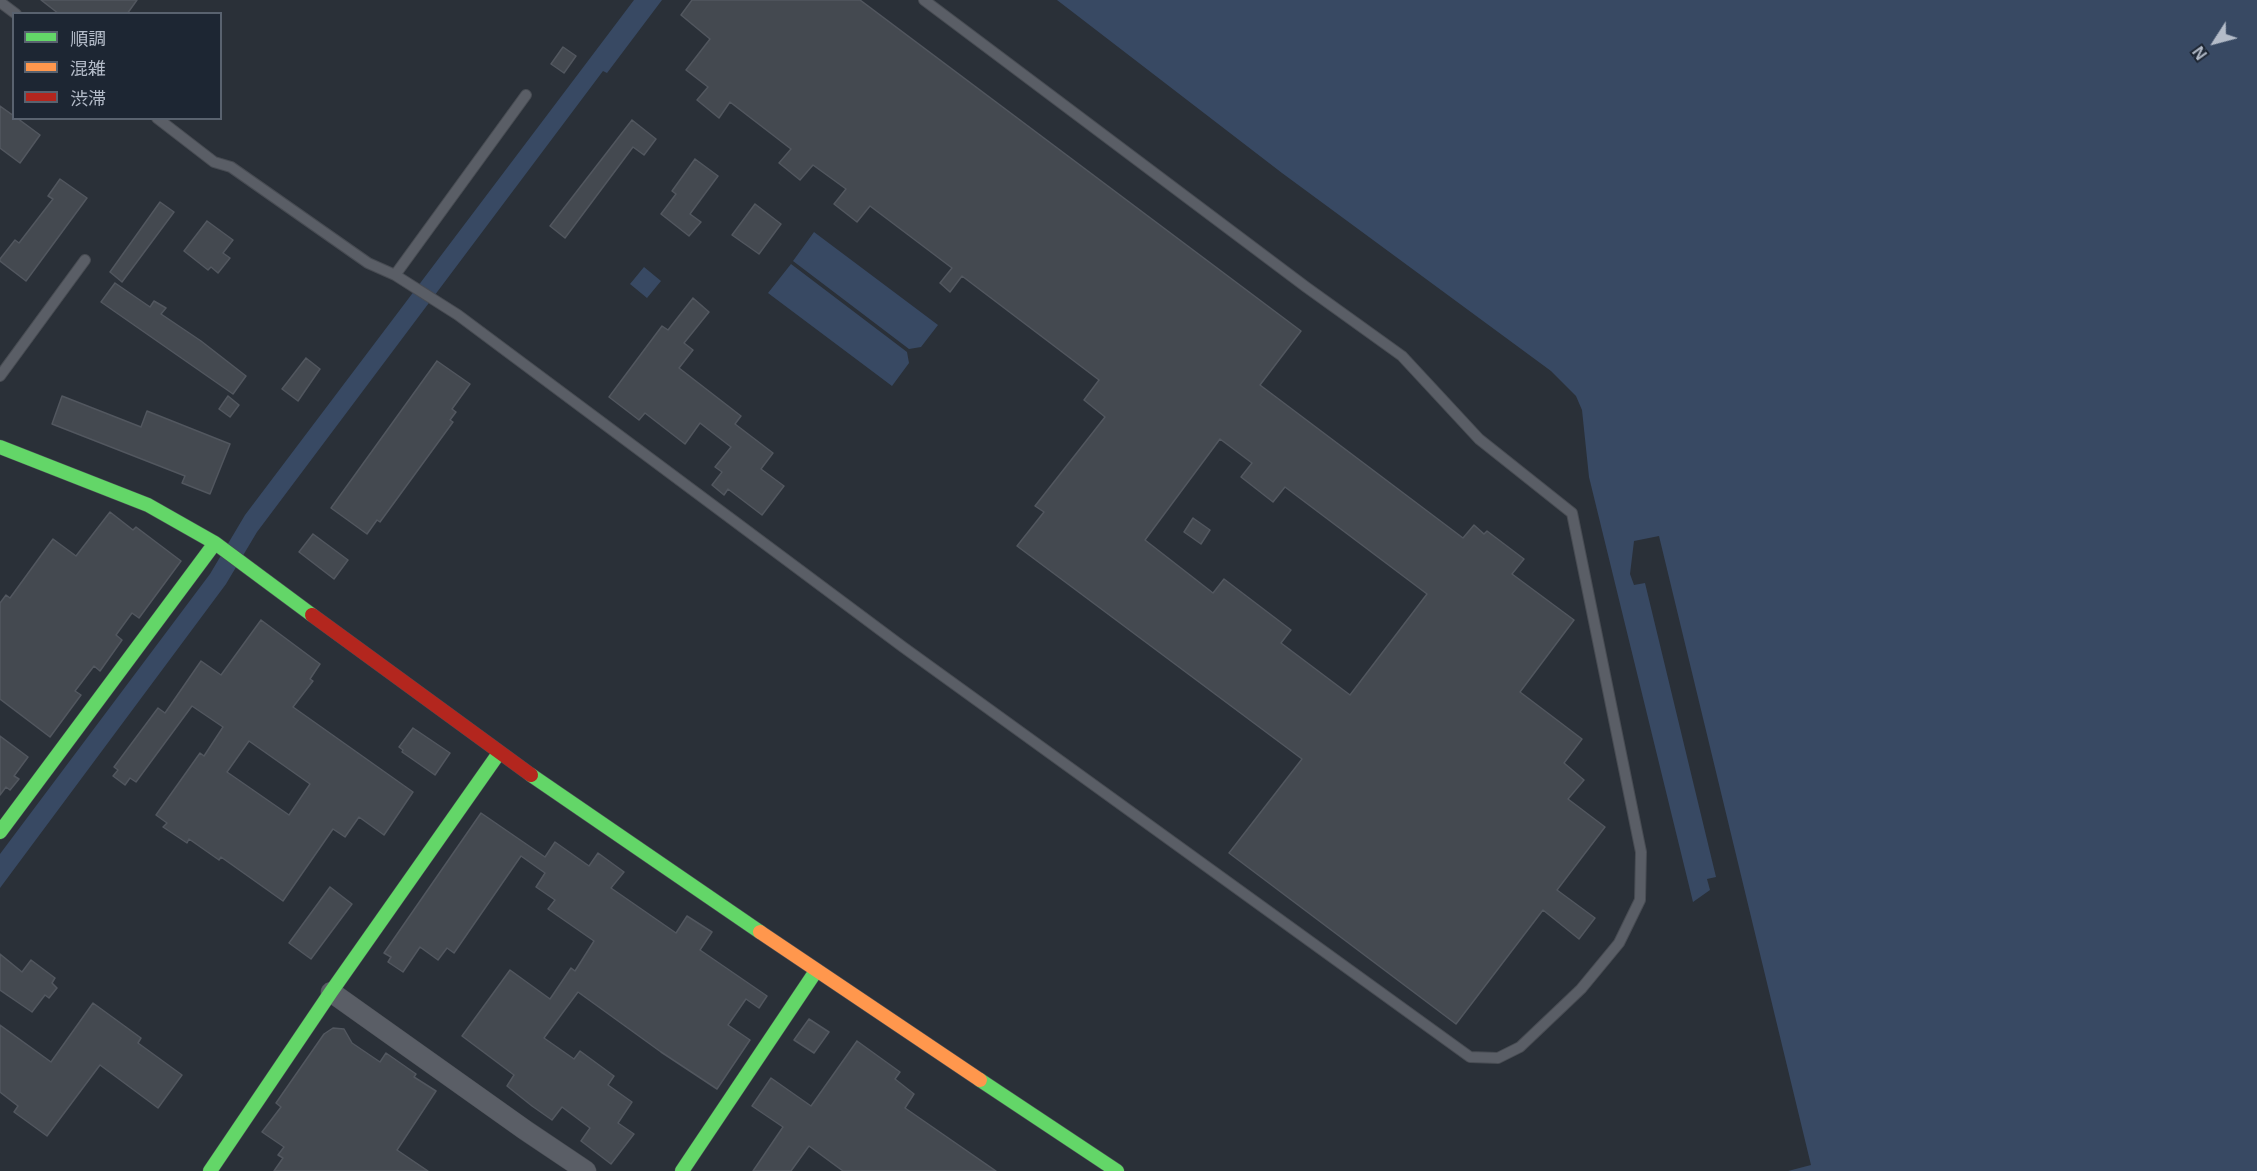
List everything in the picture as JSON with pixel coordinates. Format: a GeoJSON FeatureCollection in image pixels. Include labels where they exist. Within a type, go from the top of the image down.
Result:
{"type":"FeatureCollection","features":[{"type":"Feature","properties":{"kind":"street"},"geometry":{"type":"LineString","coordinates":[[0,447],[148,505],[219,546],[499,753],[816,971],[1117,1171]]}},
{"type":"Feature","properties":{"kind":"street"},"geometry":{"type":"LineString","coordinates":[[0,832],[219,546]]}},
{"type":"Feature","properties":{"kind":"street"},"geometry":{"type":"LineString","coordinates":[[210,1171],[331,992],[499,753]]}},
{"type":"Feature","properties":{"kind":"street"},"geometry":{"type":"LineString","coordinates":[[682,1171],[816,971]]}},
{"type":"Feature","properties":{"kind":"street"},"geometry":{"type":"LineString","coordinates":[[331,992],[586,1171]]}},
{"type":"Feature","properties":{"kind":"lane"},"geometry":{"type":"LineString","coordinates":[[160,120],[214,162],[231,167],[368,263],[395,274],[458,315],[913,654],[1470,1058],[1498,1058],[1520,1047],[1581,989],[1619,944],[1640,900],[1641,852],[1572,513],[1479,439],[1402,356],[1306,287],[924,0]]}},
{"type":"Feature","properties":{"kind":"lane"},"geometry":{"type":"LineString","coordinates":[[0,2],[13,12]]}},
{"type":"Feature","properties":{"kind":"lane"},"geometry":{"type":"LineString","coordinates":[[395,274],[526,95]]}},
{"type":"Feature","properties":{"kind":"lane"},"geometry":{"type":"LineString","coordinates":[[0,376],[85,260]]}},
{"type":"Feature","properties":{"kind":"water"},"geometry":{"type":"Polygon","coordinates":[[[634,0],[662,0],[607,73],[603,71],[257,532],[226,584],[0,888],[0,854],[210,574],[245,515],[634,0]]]}},
{"type":"Feature","properties":{"kind":"water"},"geometry":{"type":"Polygon","coordinates":[[[1057,0],[2257,0],[2257,1171],[1788,1171],[1811,1165],[1659,536],[1634,541],[1630,574],[1634,585],[1645,583],[1716,877],[1707,879],[1710,890],[1693,902],[1589,477],[1582,410],[1576,396],[1551,371],[1282,173],[1057,0]]]}},
{"type":"Feature","properties":{"kind":"water"},"geometry":{"type":"Polygon","coordinates":[[[814,232],[938,325],[921,347],[909,349],[793,261],[814,232]]]}},
{"type":"Feature","properties":{"kind":"water"},"geometry":{"type":"Polygon","coordinates":[[[791,264],[907,352],[909,363],[892,386],[768,293],[791,264]]]}},
{"type":"Feature","properties":{"kind":"water"},"geometry":{"type":"Polygon","coordinates":[[[644,267],[661,281],[647,298],[630,284],[644,267]]]}},
{"type":"Feature","properties":{"kind":"building"},"geometry":{"type":"Polygon","coordinates":[[[41,0],[137,0],[128,12],[56,12],[41,0]]]}},
{"type":"Feature","properties":{"kind":"building"},"geometry":{"type":"Polygon","coordinates":[[[692,0],[860,0],[1301,331],[1260,385],[1463,538],[1474,525],[1484,534],[1487,531],[1524,559],[1512,574],[1574,620],[1520,692],[1582,739],[1564,763],[1584,780],[1568,799],[1605,827],[1557,890],[1595,918],[1579,939],[1543,910],[1456,1024],[1229,853],[1302,759],[1017,546],[1044,512],[1035,506],[1105,417],[1084,400],[1099,380],[962,276],[950,292],[940,283],[952,268],[870,206],[857,222],[834,204],[846,189],[813,165],[800,180],[779,163],[791,149],[730,102],[719,118],[697,100],[708,87],[686,70],[710,39],[681,15],[692,0]],[[1220,439],[1145,540],[1213,593],[1224,579],[1291,630],[1281,643],[1350,695],[1427,594],[1285,487],[1273,502],[1241,477],[1252,463],[1220,439]]]}},
{"type":"Feature","properties":{"kind":"building"},"geometry":{"type":"Polygon","coordinates":[[[563,47],[576,56],[564,73],[551,64],[563,47]]]}},
{"type":"Feature","properties":{"kind":"building"},"geometry":{"type":"Polygon","coordinates":[[[0,106],[12,115],[12,120],[20,120],[40,135],[20,163],[0,148],[0,106]]]}},
{"type":"Feature","properties":{"kind":"building"},"geometry":{"type":"Polygon","coordinates":[[[632,120],[656,139],[644,155],[633,147],[565,238],[550,226],[632,120]]]}},
{"type":"Feature","properties":{"kind":"building"},"geometry":{"type":"Polygon","coordinates":[[[695,159],[718,176],[690,214],[701,222],[689,236],[661,214],[676,194],[672,191],[695,159]]]}},
{"type":"Feature","properties":{"kind":"building"},"geometry":{"type":"Polygon","coordinates":[[[60,179],[87,198],[26,281],[0,259],[15,240],[19,243],[53,199],[48,196],[60,179]]]}},
{"type":"Feature","properties":{"kind":"building"},"geometry":{"type":"Polygon","coordinates":[[[160,202],[174,212],[122,282],[110,272],[160,202]]]}},
{"type":"Feature","properties":{"kind":"building"},"geometry":{"type":"Polygon","coordinates":[[[755,204],[781,224],[759,254],[732,235],[755,204]]]}},
{"type":"Feature","properties":{"kind":"building"},"geometry":{"type":"Polygon","coordinates":[[[207,221],[233,240],[223,253],[230,258],[218,273],[211,267],[208,270],[184,251],[207,221]]]}},
{"type":"Feature","properties":{"kind":"building"},"geometry":{"type":"Polygon","coordinates":[[[115,283],[150,307],[154,301],[166,308],[161,314],[246,376],[233,394],[101,302],[115,283]]]}},
{"type":"Feature","properties":{"kind":"building"},"geometry":{"type":"Polygon","coordinates":[[[693,298],[709,312],[684,343],[693,350],[679,368],[741,416],[735,424],[773,453],[761,469],[784,486],[762,515],[728,489],[724,495],[712,485],[722,472],[715,467],[731,447],[700,423],[685,444],[645,413],[639,420],[609,397],[662,326],[668,330],[693,298]]]}},
{"type":"Feature","properties":{"kind":"building"},"geometry":{"type":"Polygon","coordinates":[[[306,358],[320,369],[298,401],[282,389],[306,358]]]}},
{"type":"Feature","properties":{"kind":"building"},"geometry":{"type":"Polygon","coordinates":[[[437,361],[470,384],[452,409],[456,412],[450,420],[453,422],[380,522],[377,520],[367,534],[331,508],[437,361]]]}},
{"type":"Feature","properties":{"kind":"building"},"geometry":{"type":"Polygon","coordinates":[[[62,396],[141,427],[147,411],[230,444],[210,494],[182,483],[185,476],[52,424],[62,396]]]}},
{"type":"Feature","properties":{"kind":"building"},"geometry":{"type":"Polygon","coordinates":[[[228,396],[239,405],[230,417],[219,409],[228,396]]]}},
{"type":"Feature","properties":{"kind":"building"},"geometry":{"type":"Polygon","coordinates":[[[110,512],[133,530],[136,527],[181,561],[139,618],[132,613],[116,635],[122,640],[100,671],[94,666],[75,691],[81,695],[50,737],[0,699],[0,603],[6,595],[10,598],[53,539],[76,556],[110,512]]]}},
{"type":"Feature","properties":{"kind":"building"},"geometry":{"type":"Polygon","coordinates":[[[1193,518],[1210,530],[1201,544],[1184,532],[1193,518]]]}},
{"type":"Feature","properties":{"kind":"building"},"geometry":{"type":"Polygon","coordinates":[[[313,534],[348,560],[334,579],[299,552],[313,534]]]}},
{"type":"Feature","properties":{"kind":"building"},"geometry":{"type":"Polygon","coordinates":[[[261,620],[320,664],[310,679],[313,681],[293,707],[413,792],[384,835],[359,817],[345,837],[333,829],[283,901],[221,857],[219,860],[189,839],[187,843],[163,827],[167,823],[156,815],[200,753],[204,756],[223,727],[192,706],[136,782],[130,778],[125,785],[113,776],[118,770],[114,767],[158,708],[165,713],[201,661],[221,675],[261,620]],[[249,741],[227,772],[289,815],[310,784],[249,741]]]}},
{"type":"Feature","properties":{"kind":"building"},"geometry":{"type":"Polygon","coordinates":[[[413,728],[450,753],[435,775],[402,752],[403,750],[399,747],[413,728]]]}},
{"type":"Feature","properties":{"kind":"building"},"geometry":{"type":"Polygon","coordinates":[[[0,736],[28,757],[14,776],[19,779],[10,790],[6,787],[0,795],[0,736]]]}},
{"type":"Feature","properties":{"kind":"building"},"geometry":{"type":"Polygon","coordinates":[[[481,813],[545,857],[555,842],[589,866],[598,853],[624,872],[611,888],[676,933],[687,916],[712,932],[700,950],[767,996],[759,1008],[746,999],[728,1025],[750,1040],[717,1089],[578,992],[544,1038],[574,1059],[580,1051],[614,1076],[608,1085],[632,1102],[618,1123],[634,1134],[611,1164],[581,1141],[590,1128],[562,1107],[552,1120],[532,1106],[507,1086],[514,1075],[462,1036],[510,970],[550,999],[571,968],[575,971],[594,941],[548,909],[555,900],[536,887],[545,873],[521,856],[454,953],[447,948],[438,960],[420,947],[403,972],[388,962],[391,957],[384,953],[481,813]]]}},
{"type":"Feature","properties":{"kind":"building"},"geometry":{"type":"Polygon","coordinates":[[[330,887],[352,904],[311,959],[289,943],[330,887]]]}},
{"type":"Feature","properties":{"kind":"building"},"geometry":{"type":"Polygon","coordinates":[[[0,954],[22,972],[31,960],[55,978],[52,983],[57,988],[49,998],[45,995],[32,1012],[0,990],[0,954]]]}},
{"type":"Feature","properties":{"kind":"building"},"geometry":{"type":"Polygon","coordinates":[[[93,1003],[141,1038],[138,1043],[182,1075],[158,1108],[100,1065],[47,1136],[14,1112],[18,1106],[0,1092],[0,1025],[51,1062],[93,1003]]]}},
{"type":"Feature","properties":{"kind":"building"},"geometry":{"type":"Polygon","coordinates":[[[809,1019],[829,1032],[814,1053],[794,1040],[809,1019]]]}},
{"type":"Feature","properties":{"kind":"building"},"geometry":{"type":"Polygon","coordinates":[[[333,1028],[344,1029],[352,1043],[380,1062],[386,1053],[416,1074],[414,1077],[436,1091],[397,1150],[428,1171],[274,1171],[283,1158],[278,1155],[284,1147],[262,1132],[281,1107],[276,1103],[324,1034],[333,1028]]]}},
{"type":"Feature","properties":{"kind":"building"},"geometry":{"type":"Polygon","coordinates":[[[857,1041],[900,1072],[895,1079],[914,1094],[905,1108],[996,1171],[843,1171],[809,1146],[791,1171],[753,1171],[783,1127],[752,1106],[771,1078],[811,1106],[857,1041]]]}},
{"type":"Feature","properties":{"kind":"traffic: fast"},"geometry":{"type":"LineString","coordinates":[[0,447],[148,505],[215,543],[312,615]]}},
{"type":"Feature","properties":{"kind":"traffic: fast"},"geometry":{"type":"LineString","coordinates":[[0,832],[215,543]]}},
{"type":"Feature","properties":{"kind":"traffic: fast"},"geometry":{"type":"LineString","coordinates":[[210,1171],[331,992],[499,753]]}},
{"type":"Feature","properties":{"kind":"traffic: fast"},"geometry":{"type":"LineString","coordinates":[[531,775],[760,932]]}},
{"type":"Feature","properties":{"kind":"traffic: fast"},"geometry":{"type":"LineString","coordinates":[[682,1171],[816,971]]}},
{"type":"Feature","properties":{"kind":"traffic: fast"},"geometry":{"type":"LineString","coordinates":[[980,1080],[1117,1171]]}},
{"type":"Feature","properties":{"kind":"traffic: slow"},"geometry":{"type":"LineString","coordinates":[[760,932],[980,1080]]}},
{"type":"Feature","properties":{"kind":"traffic: jam"},"geometry":{"type":"LineString","coordinates":[[312,615],[531,775]]}}]}
